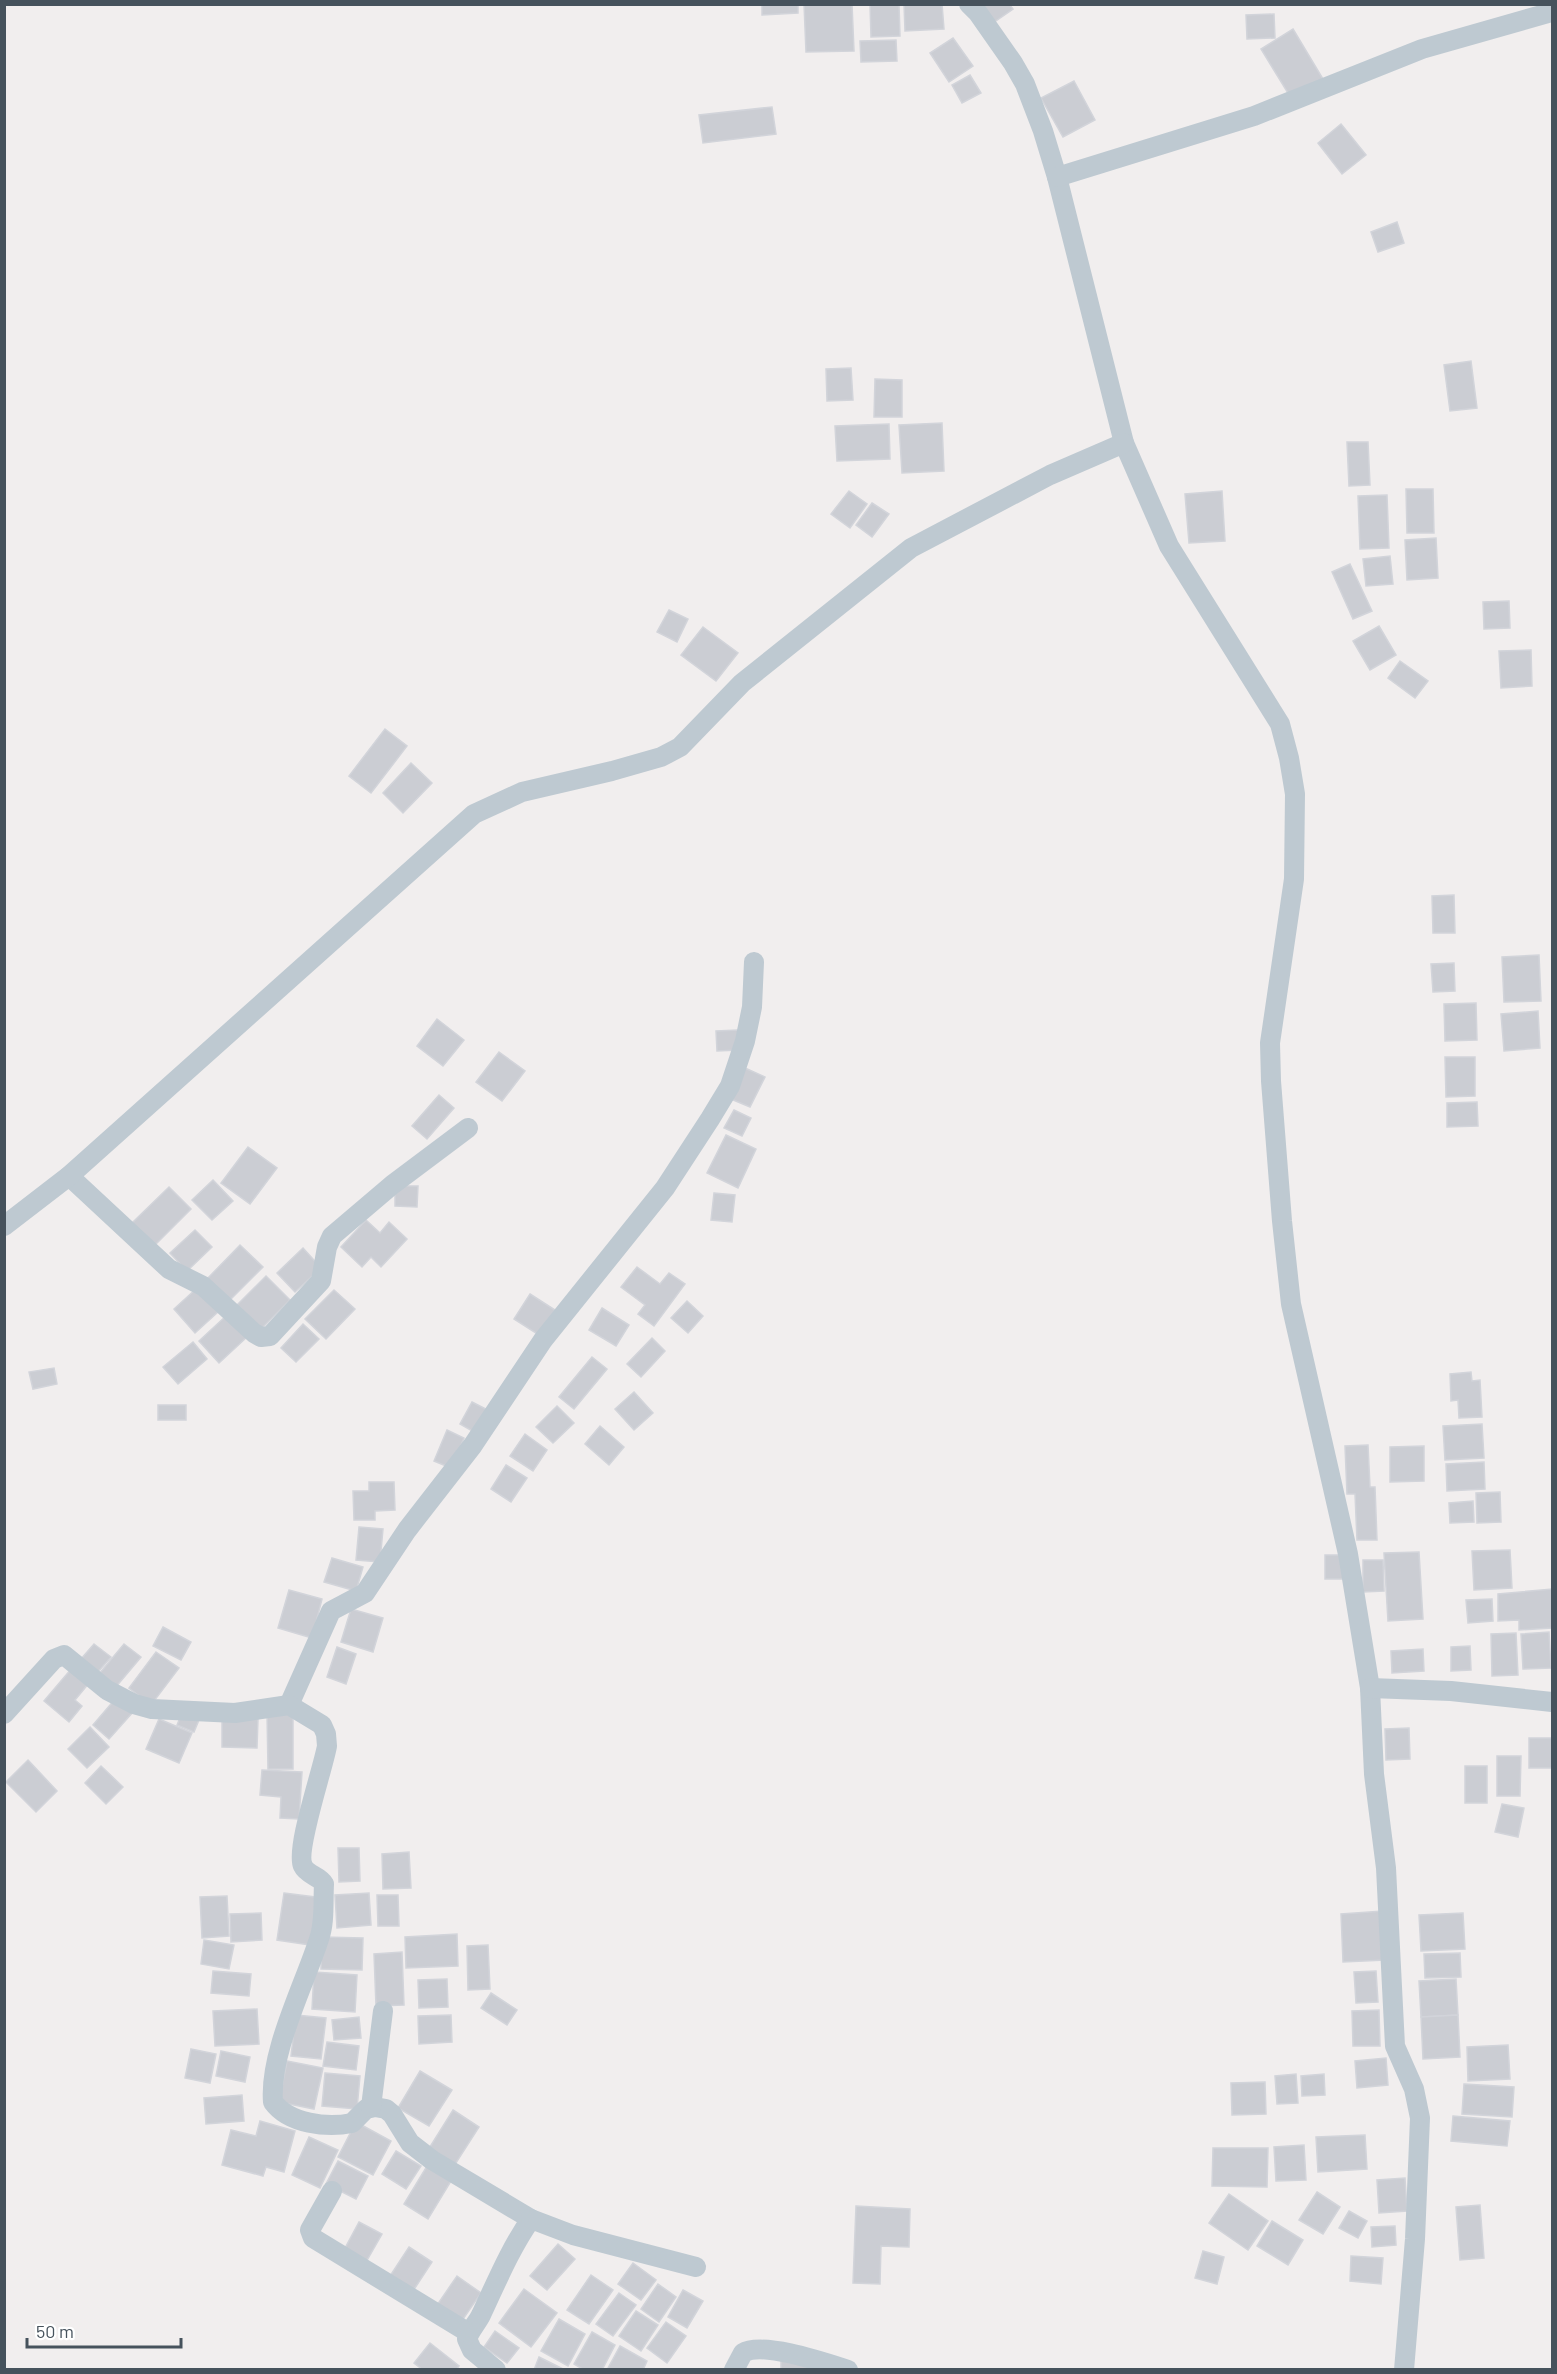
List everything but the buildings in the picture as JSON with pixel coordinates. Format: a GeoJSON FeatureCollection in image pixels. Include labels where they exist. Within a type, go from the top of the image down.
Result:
{"type":"FeatureCollection","features":[{"type":"Feature","properties":{"kind":"street"},"geometry":{"type":"LineString","coordinates":[[969,4],[978,13],[1025,84],[1056,177],[1124,443],[1169,546],[1280,724],[1289,758],[1295,794],[1294,879],[1270,1043],[1271,1081],[1282,1221],[1292,1304],[1348,1554],[1370,1688],[1374,1774],[1386,1868],[1395,2046],[1414,2090],[1420,2118],[1415,2239],[1404,2370]]}},
{"type":"Feature","properties":{"kind":"street"},"geometry":{"type":"LineString","coordinates":[[1056,177],[1254,116],[1422,50],[1552,12]]}},
{"type":"Feature","properties":{"kind":"street"},"geometry":{"type":"LineString","coordinates":[[4,1226],[69,1176],[474,814],[522,792],[612,771],[661,757],[680,747],[742,683],[911,548],[1050,475],[1124,443]]}},
{"type":"Feature","properties":{"kind":"street"},"geometry":{"type":"LineString","coordinates":[[289,1705],[331,1611],[365,1593],[407,1530],[473,1445],[543,1340],[665,1188],[710,1119],[730,1086],[745,1041],[752,1007],[754,962]]}},
{"type":"Feature","properties":{"kind":"street"},"geometry":{"type":"LineString","coordinates":[[69,1176],[169,1269],[203,1286],[254,1333],[264,1338],[270,1336],[321,1281],[327,1247],[332,1236],[392,1185],[468,1128]]}},
{"type":"Feature","properties":{"kind":"street"},"geometry":{"type":"LineString","coordinates":[[4,1714],[54,1659],[64,1655],[107,1690],[134,1704],[152,1709],[235,1713],[289,1705],[322,1725],[326,1734],[325,1758],[306,1832],[302,1862],[305,1870],[322,1880],[324,1884],[320,1936],[293,2007],[275,2069],[273,2102],[281,2111],[296,2120],[334,2125],[352,2123],[362,2111],[371,2107],[386,2109],[392,2114],[410,2143],[432,2160],[531,2219],[573,2235],[696,2267]]}},
{"type":"Feature","properties":{"kind":"street"},"geometry":{"type":"LineString","coordinates":[[1370,1688],[1461,1692],[1552,1702]]}},
{"type":"Feature","properties":{"kind":"street"},"geometry":{"type":"LineString","coordinates":[[371,2107],[383,2012]]}},
{"type":"Feature","properties":{"kind":"street"},"geometry":{"type":"LineString","coordinates":[[332,2191],[310,2230],[313,2238],[469,2333]]}},
{"type":"Feature","properties":{"kind":"street"},"geometry":{"type":"LineString","coordinates":[[496,2370],[472,2350],[468,2343],[469,2333],[480,2318],[502,2266],[531,2219]]}},
{"type":"Feature","properties":{"kind":"street"},"geometry":{"type":"LineString","coordinates":[[734,2370],[743,2353],[755,2349],[815,2360],[848,2370]]}}]}
